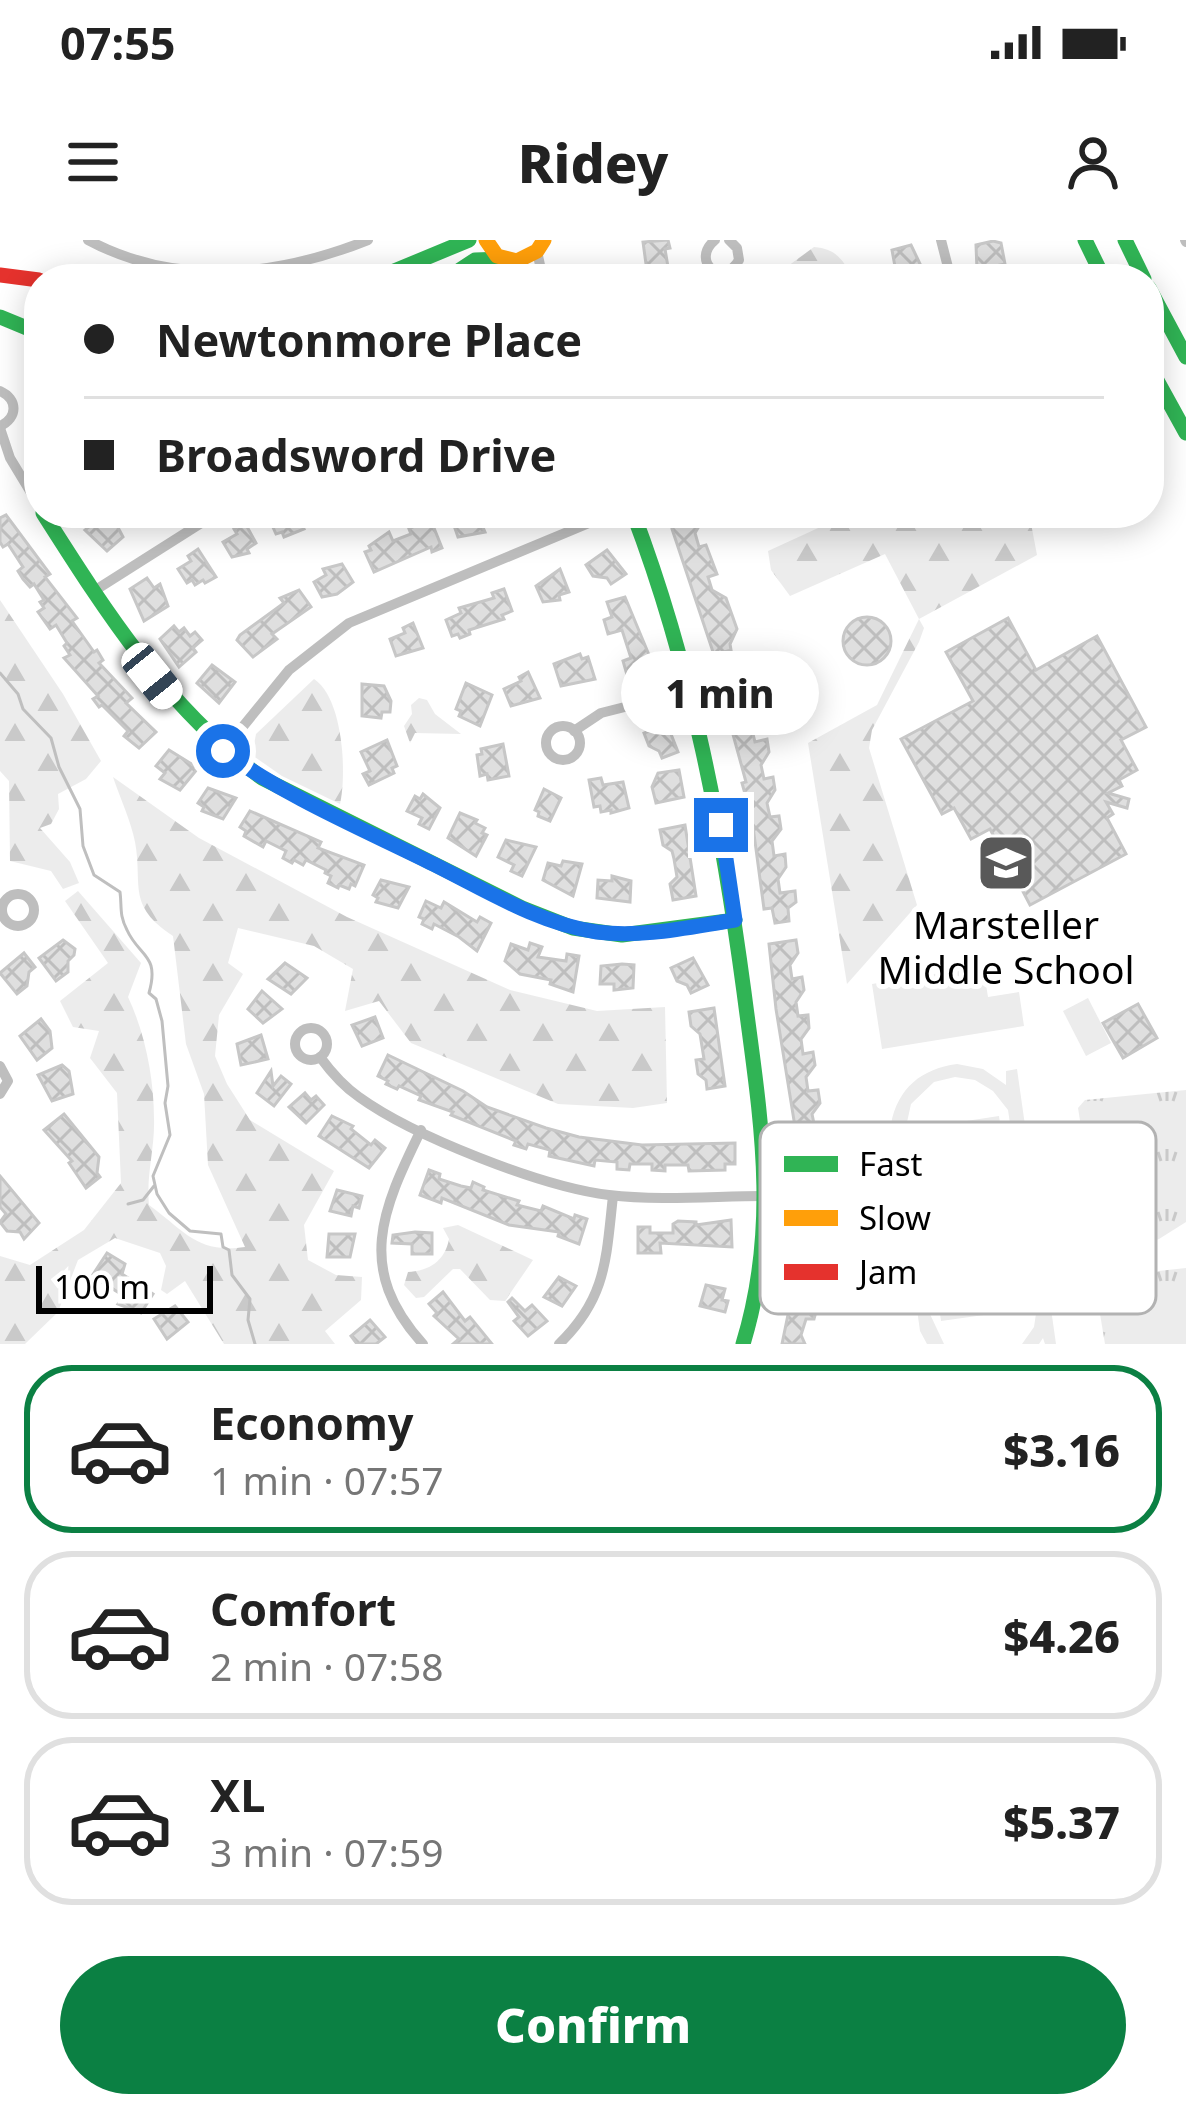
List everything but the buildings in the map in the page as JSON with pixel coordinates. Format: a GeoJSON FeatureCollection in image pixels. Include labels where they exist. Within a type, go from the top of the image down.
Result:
{"type":"FeatureCollection","features":[{"type":"Feature","properties":{"kind":"street"},"geometry":{"type":"LineString","coordinates":[[88,240],[161,264]]}},
{"type":"Feature","properties":{"kind":"street"},"geometry":{"type":"LineString","coordinates":[[292,264],[368,240]]}},
{"type":"Feature","properties":{"kind":"street"},"geometry":{"type":"LineString","coordinates":[[411,264],[469,240]]}},
{"type":"Feature","properties":{"kind":"street"},"geometry":{"type":"LineString","coordinates":[[486,240],[494,253],[515,264]]}},
{"type":"Feature","properties":{"kind":"street"},"geometry":{"type":"LineString","coordinates":[[469,264],[511,260],[540,246]]}},
{"type":"Feature","properties":{"kind":"street"},"geometry":{"type":"LineString","coordinates":[[1164,316],[1186,357]]}},
{"type":"Feature","properties":{"kind":"street"},"geometry":{"type":"LineString","coordinates":[[0,391],[14,408],[0,427],[24,481]]}},
{"type":"Feature","properties":{"kind":"street"},"geometry":{"type":"LineString","coordinates":[[1164,394],[1186,434]]}},
{"type":"Feature","properties":{"kind":"street"},"geometry":{"type":"LineString","coordinates":[[53,528],[157,683],[223,751],[282,789],[573,928],[622,934],[735,920]]}},
{"type":"Feature","properties":{"kind":"street"},"geometry":{"type":"LineString","coordinates":[[94,591],[193,528]]}},
{"type":"Feature","properties":{"kind":"street"},"geometry":{"type":"LineString","coordinates":[[223,751],[289,670],[349,623],[577,528]]}},
{"type":"Feature","properties":{"kind":"street"},"geometry":{"type":"LineString","coordinates":[[639,528],[665,598],[711,771],[735,920],[760,1136]]}},
{"type":"Feature","properties":{"kind":"street"},"geometry":{"type":"LineString","coordinates":[[574,731],[601,713],[692,690]]}},
{"type":"Feature","properties":{"kind":"street"},"geometry":{"type":"LineString","coordinates":[[320,1057],[364,1101],[521,1174],[613,1196],[760,1196]]}},
{"type":"Feature","properties":{"kind":"street"},"geometry":{"type":"LineString","coordinates":[[0,1066],[8,1081],[0,1094]]}},
{"type":"Feature","properties":{"kind":"street"},"geometry":{"type":"LineString","coordinates":[[421,1130],[387,1206],[380,1245],[389,1293],[423,1344]]}},
{"type":"Feature","properties":{"kind":"street"},"geometry":{"type":"LineString","coordinates":[[559,1344],[578,1325],[599,1291],[613,1196]]}},
{"type":"Feature","properties":{"kind":"street"},"geometry":{"type":"LineString","coordinates":[[743,1344],[760,1265]]}},
{"type":"Feature","properties":{"kind":"green space"},"geometry":{"type":"Polygon","coordinates":[[[814,247],[828,250],[844,264],[791,264],[814,247]]]}},
{"type":"Feature","properties":{"kind":"green space"},"geometry":{"type":"Polygon","coordinates":[[[818,528],[1032,528],[1037,555],[919,619],[885,554],[790,596],[771,570],[768,551],[818,528]]]}},
{"type":"Feature","properties":{"kind":"green space"},"geometry":{"type":"Polygon","coordinates":[[[0,600],[101,761],[86,779],[58,794],[59,809],[51,824],[40,828],[70,862],[79,883],[63,889],[51,871],[10,861],[9,781],[0,771],[0,600]]]}},
{"type":"Feature","properties":{"kind":"green space"},"geometry":{"type":"Polygon","coordinates":[[[919,619],[924,628],[919,642],[872,730],[869,748],[917,905],[847,984],[808,743],[877,705],[919,619]]]}},
{"type":"Feature","properties":{"kind":"green space"},"geometry":{"type":"Polygon","coordinates":[[[314,679],[324,689],[337,719],[343,774],[340,804],[282,776],[252,755],[256,734],[314,679]]]}},
{"type":"Feature","properties":{"kind":"green space"},"geometry":{"type":"Polygon","coordinates":[[[419,698],[427,700],[435,714],[461,734],[415,733],[410,743],[404,726],[412,714],[411,705],[419,698]]]}},
{"type":"Feature","properties":{"kind":"green space"},"geometry":{"type":"Polygon","coordinates":[[[113,777],[199,838],[347,917],[510,990],[597,1011],[665,1007],[667,1103],[633,1108],[558,1104],[411,1043],[379,1001],[345,1011],[353,969],[314,946],[238,928],[228,963],[243,974],[219,1015],[215,1056],[250,1120],[334,1171],[304,1225],[308,1260],[336,1275],[362,1277],[361,1300],[325,1331],[335,1344],[224,1344],[185,1281],[167,1294],[161,1290],[166,1266],[160,1253],[115,1238],[78,1260],[58,1312],[25,1344],[0,1344],[0,1256],[30,1265],[84,1230],[121,1183],[117,1093],[90,1058],[99,1031],[73,1027],[60,1001],[108,963],[65,901],[78,891],[141,963],[128,997],[144,1041],[152,1088],[149,1205],[203,1244],[245,1247],[208,1165],[204,1094],[186,1044],[173,936],[142,904],[133,834],[113,777]]]}},
{"type":"Feature","properties":{"kind":"green space"},"geometry":{"type":"Polygon","coordinates":[[[983,966],[988,997],[1019,992],[1024,1026],[882,1049],[872,984],[983,966]]]}},
{"type":"Feature","properties":{"kind":"green space"},"geometry":{"type":"Polygon","coordinates":[[[1088,998],[1111,1043],[1086,1056],[1063,1011],[1088,998]]]}},
{"type":"Feature","properties":{"kind":"green space"},"geometry":{"type":"Polygon","coordinates":[[[957,1064],[983,1069],[1006,1085],[1006,1071],[1017,1069],[1025,1122],[1010,1122],[1008,1110],[993,1091],[975,1080],[955,1077],[934,1082],[911,1104],[907,1122],[891,1122],[905,1091],[932,1070],[957,1064]]]}},
{"type":"Feature","properties":{"kind":"green space"},"geometry":{"type":"Polygon","coordinates":[[[1186,1090],[1186,1222],[1156,1240],[1156,1122],[1080,1122],[1078,1108],[1085,1100],[1186,1090]]]}},
{"type":"Feature","properties":{"kind":"green space"},"geometry":{"type":"Polygon","coordinates":[[[1135,1114],[1136,1122],[1099,1122],[1135,1114]]]}},
{"type":"Feature","properties":{"kind":"green space"},"geometry":{"type":"Polygon","coordinates":[[[999,1116],[1000,1122],[960,1122],[999,1116]]]}},
{"type":"Feature","properties":{"kind":"green space"},"geometry":{"type":"Polygon","coordinates":[[[458,1225],[533,1260],[505,1301],[490,1300],[460,1269],[453,1269],[424,1297],[416,1298],[404,1285],[408,1272],[423,1270],[440,1259],[449,1239],[443,1228],[458,1225]]]}},
{"type":"Feature","properties":{"kind":"green space"},"geometry":{"type":"Polygon","coordinates":[[[1186,1268],[1186,1344],[1105,1344],[1100,1314],[1156,1314],[1156,1271],[1186,1268]]]}},
{"type":"Feature","properties":{"kind":"green space"},"geometry":{"type":"Polygon","coordinates":[[[1175,1292],[1183,1344],[1133,1344],[1128,1314],[1156,1314],[1156,1295],[1175,1292]]]}},
{"type":"Feature","properties":{"kind":"green space"},"geometry":{"type":"Polygon","coordinates":[[[918,1314],[930,1314],[944,1344],[927,1344],[918,1314]]]}},
{"type":"Feature","properties":{"kind":"green space"},"geometry":{"type":"Polygon","coordinates":[[[940,1314],[991,1314],[941,1321],[940,1314]]]}},
{"type":"Feature","properties":{"kind":"green space"},"geometry":{"type":"Polygon","coordinates":[[[1036,1314],[1052,1314],[1056,1344],[1045,1344],[1043,1338],[1039,1344],[1022,1344],[1034,1327],[1036,1314]]]}},
{"type":"Feature","properties":{"kind":"waterway"},"geometry":{"type":"LineString","coordinates":[[0,673],[18,694],[23,709],[51,738],[80,809],[83,846],[94,875],[120,892],[124,925],[150,963],[149,993],[156,999],[162,1021],[170,1135],[153,1176],[157,1194],[169,1213],[190,1231],[221,1234],[232,1275],[250,1299],[248,1320],[255,1344]]}},
{"type":"Feature","properties":{"kind":"waterway"},"geometry":{"type":"LineString","coordinates":[[128,1204],[143,1200],[154,1186]]}},
{"type":"Feature","properties":{"kind":"traffic: fast"},"geometry":{"type":"LineString","coordinates":[[411,264],[469,240]]}},
{"type":"Feature","properties":{"kind":"traffic: fast"},"geometry":{"type":"LineString","coordinates":[[1085,240],[1097,264]]}},
{"type":"Feature","properties":{"kind":"traffic: fast"},"geometry":{"type":"LineString","coordinates":[[1125,240],[1137,264]]}},
{"type":"Feature","properties":{"kind":"traffic: fast"},"geometry":{"type":"LineString","coordinates":[[469,264],[503,259]]}},
{"type":"Feature","properties":{"kind":"traffic: fast"},"geometry":{"type":"LineString","coordinates":[[1164,316],[1186,357]]}},
{"type":"Feature","properties":{"kind":"traffic: fast"},"geometry":{"type":"LineString","coordinates":[[0,317],[24,327]]}},
{"type":"Feature","properties":{"kind":"traffic: fast"},"geometry":{"type":"LineString","coordinates":[[1164,393],[1186,433]]}},
{"type":"Feature","properties":{"kind":"traffic: fast"},"geometry":{"type":"LineString","coordinates":[[53,528],[115,622],[167,689],[262,778],[522,908],[573,928],[622,935],[735,920]]}},
{"type":"Feature","properties":{"kind":"traffic: fast"},"geometry":{"type":"LineString","coordinates":[[638,528],[672,630],[702,749],[726,870],[760,1126]]}},
{"type":"Feature","properties":{"kind":"traffic: fast"},"geometry":{"type":"LineString","coordinates":[[743,1344],[760,1261]]}},
{"type":"Feature","properties":{"kind":"traffic: slow"},"geometry":{"type":"LineString","coordinates":[[486,240],[497,256],[517,261],[537,251],[544,240]]}},
{"type":"Feature","properties":{"kind":"traffic: jam"},"geometry":{"type":"LineString","coordinates":[[0,275],[24,278]]}},
{"type":"Feature","properties":{"kind":"place","name":"Marsteller Middle School"},"geometry":{"type":"Point","coordinates":[1006,863]}},
{"type":"Feature","properties":{"kind":"route"},"geometry":{"type":"LineString","coordinates":[[223,751],[282,789],[523,908],[597,932],[649,933],[735,920],[721,825]]}}]}
